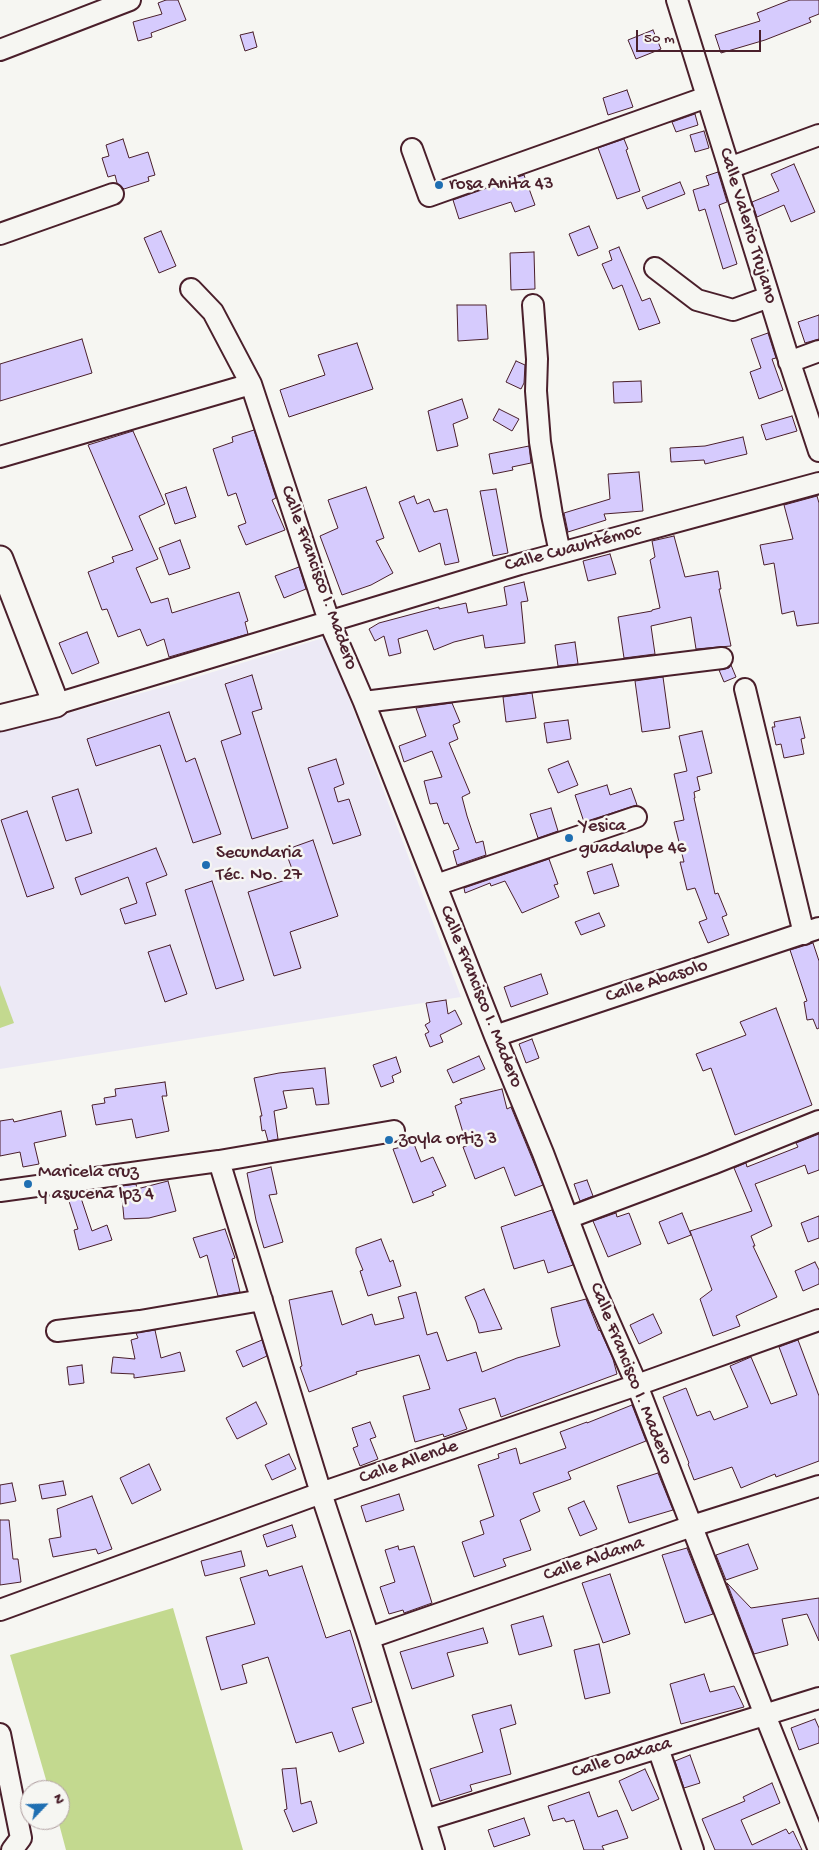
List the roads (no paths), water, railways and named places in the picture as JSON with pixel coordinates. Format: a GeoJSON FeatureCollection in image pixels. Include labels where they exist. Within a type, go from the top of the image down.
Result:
{"type":"FeatureCollection","features":[{"type":"Feature","properties":{"kind":"main road"},"geometry":{"type":"LineString","coordinates":[[0,559],[56,704],[0,718]]}},
{"type":"Feature","properties":{"kind":"street"},"geometry":{"type":"LineString","coordinates":[[0,50],[130,0]]}},
{"type":"Feature","properties":{"kind":"street","name":"Calle Valerio Trujano"},"geometry":{"type":"LineString","coordinates":[[676,0],[789,362],[819,451]]}},
{"type":"Feature","properties":{"kind":"street"},"geometry":{"type":"LineString","coordinates":[[412,149],[429,196],[707,97]]}},
{"type":"Feature","properties":{"kind":"street"},"geometry":{"type":"LineString","coordinates":[[729,168],[819,135]]}},
{"type":"Feature","properties":{"kind":"street"},"geometry":{"type":"LineString","coordinates":[[0,234],[113,194]]}},
{"type":"Feature","properties":{"kind":"street"},"geometry":{"type":"LineString","coordinates":[[656,268],[697,300],[733,310],[769,297]]}},
{"type":"Feature","properties":{"kind":"street","name":"Calle Francisco I. Madero"},"geometry":{"type":"LineString","coordinates":[[191,289],[213,312],[251,384],[329,621],[364,702],[593,1285],[637,1385],[819,1850]]}},
{"type":"Feature","properties":{"kind":"street"},"geometry":{"type":"LineString","coordinates":[[533,305],[540,442],[560,552]]}},
{"type":"Feature","properties":{"kind":"street"},"geometry":{"type":"LineString","coordinates":[[789,362],[819,351]]}},
{"type":"Feature","properties":{"kind":"street"},"geometry":{"type":"LineString","coordinates":[[0,457],[251,384]]}},
{"type":"Feature","properties":{"kind":"street","name":"Calle Cuauhtémoc"},"geometry":{"type":"LineString","coordinates":[[56,704],[560,552],[819,483]]}},
{"type":"Feature","properties":{"kind":"street"},"geometry":{"type":"LineString","coordinates":[[364,702],[722,658]]}},
{"type":"Feature","properties":{"kind":"street"},"geometry":{"type":"LineString","coordinates":[[745,690],[811,931]]}},
{"type":"Feature","properties":{"kind":"street"},"geometry":{"type":"LineString","coordinates":[[436,885],[636,816]]}},
{"type":"Feature","properties":{"kind":"street","name":"Calle Abasolo"},"geometry":{"type":"LineString","coordinates":[[495,1036],[811,931]]}},
{"type":"Feature","properties":{"kind":"street"},"geometry":{"type":"LineString","coordinates":[[568,1218],[712,1164],[819,1121]]}},
{"type":"Feature","properties":{"kind":"street"},"geometry":{"type":"LineString","coordinates":[[0,1191],[219,1161],[394,1131]]}},
{"type":"Feature","properties":{"kind":"street"},"geometry":{"type":"LineString","coordinates":[[219,1161],[321,1493],[369,1638],[434,1850]]}},
{"type":"Feature","properties":{"kind":"street"},"geometry":{"type":"LineString","coordinates":[[57,1331],[140,1321],[262,1300]]}},
{"type":"Feature","properties":{"kind":"street","name":"Calle Allende"},"geometry":{"type":"LineString","coordinates":[[0,1610],[321,1493],[637,1385],[819,1320]]}},
{"type":"Feature","properties":{"kind":"street","name":"Calle Aldama"},"geometry":{"type":"LineString","coordinates":[[369,1638],[692,1526],[819,1486]]}},
{"type":"Feature","properties":{"kind":"street","name":"Calle Oaxaca"},"geometry":{"type":"LineString","coordinates":[[425,1820],[819,1698]]}},
{"type":"Feature","properties":{"kind":"street"},"geometry":{"type":"LineString","coordinates":[[0,1734],[21,1838],[12,1850]]}},
{"type":"Feature","properties":{"kind":"street"},"geometry":{"type":"LineString","coordinates":[[658,1748],[693,1850]]}},
{"type":"Feature","properties":{"kind":"place","name":"rosa Anita 43"},"geometry":{"type":"Point","coordinates":[439,185]}},
{"type":"Feature","properties":{"kind":"place","name":"Yesica guadalupe 46"},"geometry":{"type":"Point","coordinates":[569,838]}},
{"type":"Feature","properties":{"kind":"place","name":"Secundaria Téc. No. 27"},"geometry":{"type":"Point","coordinates":[206,865]}},
{"type":"Feature","properties":{"kind":"place","name":"zoyla ortiz 3"},"geometry":{"type":"Point","coordinates":[389,1140]}},
{"type":"Feature","properties":{"kind":"place","name":"Maricela cruz y asucena lpz 4"},"geometry":{"type":"Point","coordinates":[28,1184]}}]}
